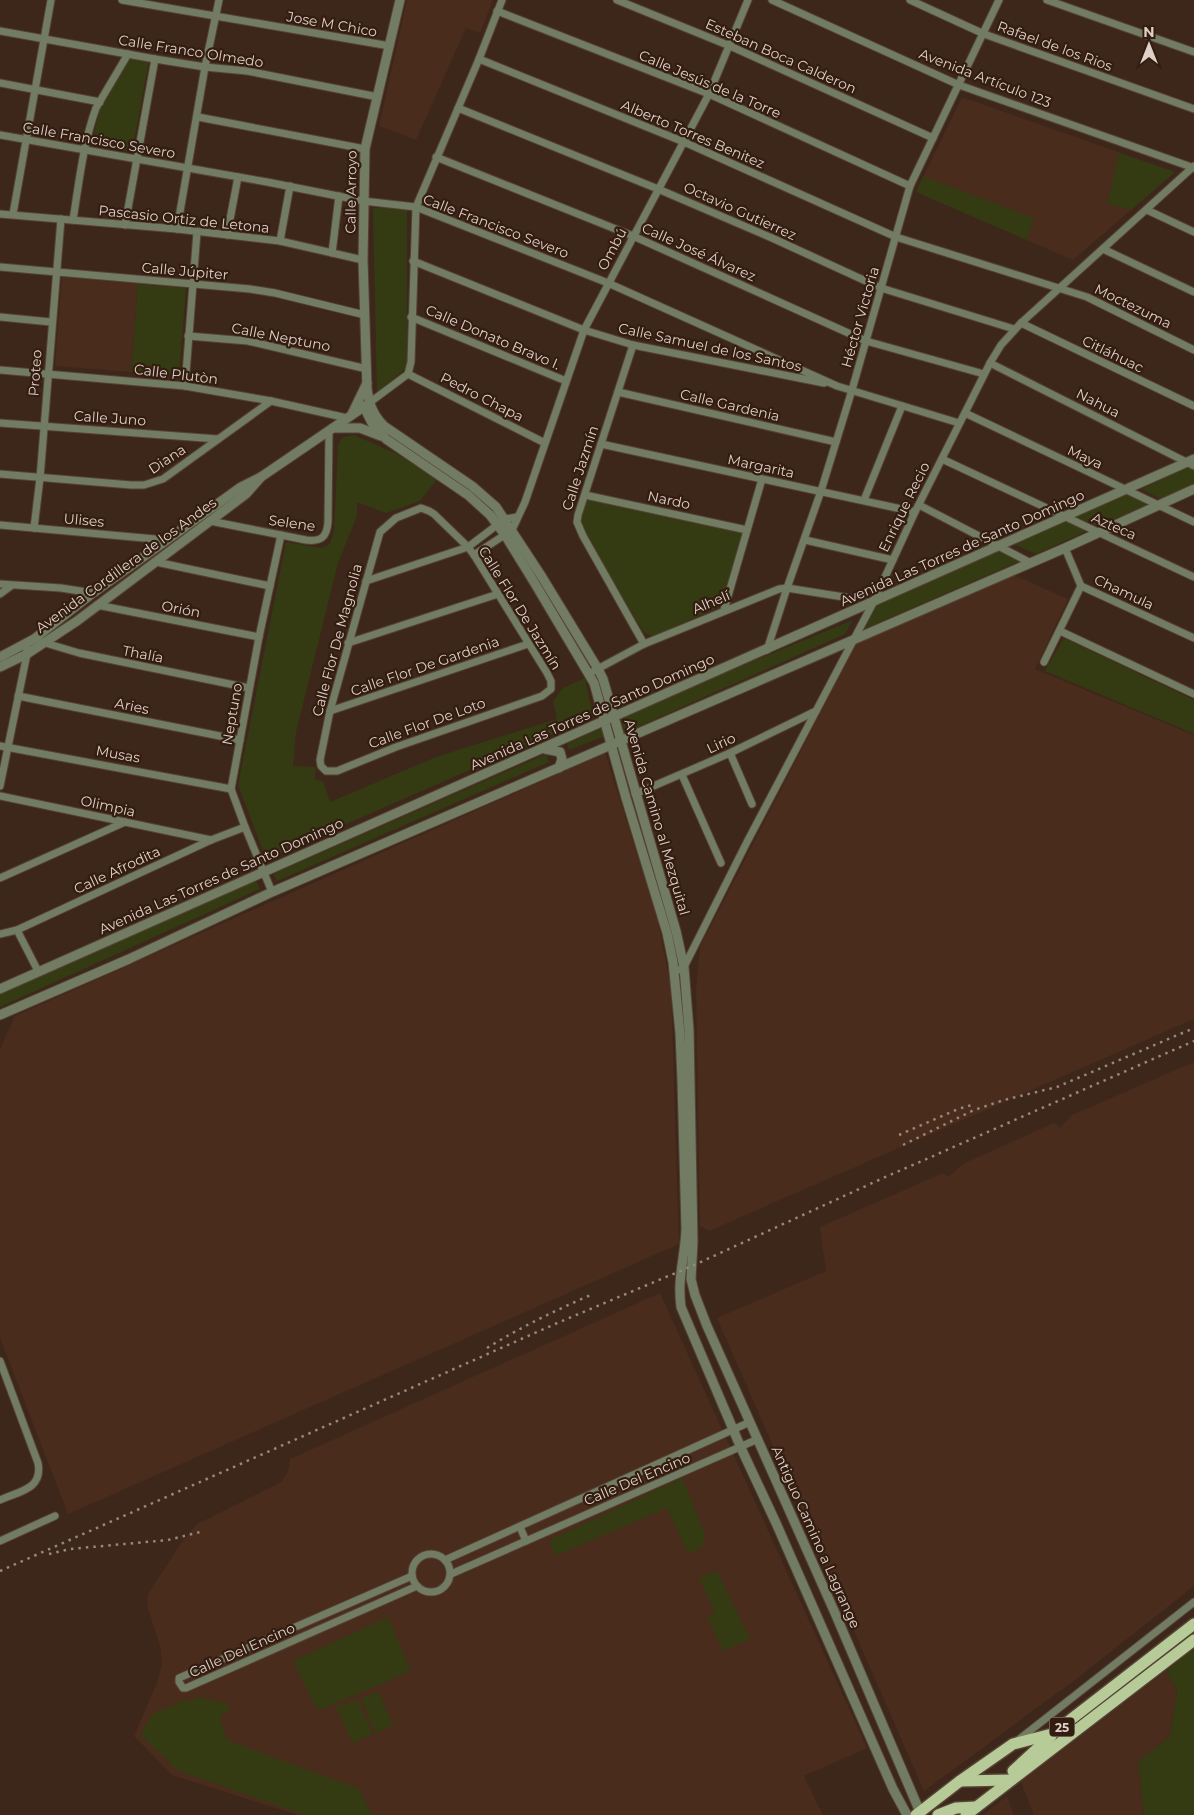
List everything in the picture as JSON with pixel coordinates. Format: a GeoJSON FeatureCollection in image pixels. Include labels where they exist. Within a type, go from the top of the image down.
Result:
{"type":"FeatureCollection","features":[{"type":"Feature","properties":{"kind":"main road","name":"25"},"geometry":{"type":"LineString","coordinates":[[919,1814],[960,1781],[1013,1744],[1052,1734],[1194,1624]]}},
{"type":"Feature","properties":{"kind":"main road","name":"25"},"geometry":{"type":"LineString","coordinates":[[966,1815],[1194,1640]]}},
{"type":"Feature","properties":{"kind":"main road"},"geometry":{"type":"LineString","coordinates":[[960,1781],[1011,1780],[1014,1769],[1052,1734]]}},
{"type":"Feature","properties":{"kind":"main road"},"geometry":{"type":"LineString","coordinates":[[938,1815],[956,1808],[976,1807]]}},
{"type":"Feature","properties":{"kind":"street"},"geometry":{"type":"LineString","coordinates":[[14,214],[51,0]]}},
{"type":"Feature","properties":{"kind":"street","name":"Jose M Chico"},"geometry":{"type":"LineString","coordinates":[[122,0],[390,46]]}},
{"type":"Feature","properties":{"kind":"street"},"geometry":{"type":"LineString","coordinates":[[177,229],[218,0]]}},
{"type":"Feature","properties":{"kind":"street","name":"Calle Arroyo"},"geometry":{"type":"LineString","coordinates":[[366,405],[367,368],[363,200],[365,149],[368,129],[378,97],[400,0]]}},
{"type":"Feature","properties":{"kind":"street"},"geometry":{"type":"LineString","coordinates":[[366,405],[408,374],[416,207],[502,0]]}},
{"type":"Feature","properties":{"kind":"street","name":"Esteban Boca Calderon"},"geometry":{"type":"LineString","coordinates":[[617,0],[730,46],[933,138]]}},
{"type":"Feature","properties":{"kind":"street","name":"Ombú"},"geometry":{"type":"LineString","coordinates":[[509,533],[523,507],[584,330],[709,94],[748,0]]}},
{"type":"Feature","properties":{"kind":"street","name":"Avenida Artículo 123"},"geometry":{"type":"LineString","coordinates":[[772,0],[959,84],[1194,167]]}},
{"type":"Feature","properties":{"kind":"street","name":"Rafael de los Rios"},"geometry":{"type":"LineString","coordinates":[[910,0],[984,34],[1194,109]]}},
{"type":"Feature","properties":{"kind":"street","name":"Héctor Victoria"},"geometry":{"type":"LineString","coordinates":[[767,650],[786,588],[821,491],[910,186],[999,0]]}},
{"type":"Feature","properties":{"kind":"street"},"geometry":{"type":"LineString","coordinates":[[1047,0],[1194,52]]}},
{"type":"Feature","properties":{"kind":"street","name":"Calle Jesús de la Torre"},"geometry":{"type":"LineString","coordinates":[[498,11],[709,94],[910,186]]}},
{"type":"Feature","properties":{"kind":"street","name":"Calle Franco Olmedo"},"geometry":{"type":"LineString","coordinates":[[0,31],[155,59],[247,71],[378,97]]}},
{"type":"Feature","properties":{"kind":"street"},"geometry":{"type":"LineString","coordinates":[[73,220],[84,151],[93,118],[100,102],[128,54]]}},
{"type":"Feature","properties":{"kind":"street"},"geometry":{"type":"LineString","coordinates":[[125,225],[155,59]]}},
{"type":"Feature","properties":{"kind":"street","name":"Alberto Torres Benitez"},"geometry":{"type":"LineString","coordinates":[[479,59],[684,142],[896,237],[1060,288]]}},
{"type":"Feature","properties":{"kind":"street"},"geometry":{"type":"LineString","coordinates":[[0,83],[100,102]]}},
{"type":"Feature","properties":{"kind":"street","name":"Octavio Gutierrez"},"geometry":{"type":"LineString","coordinates":[[458,108],[658,189],[881,288],[1014,329]]}},
{"type":"Feature","properties":{"kind":"street"},"geometry":{"type":"LineString","coordinates":[[198,117],[365,149]]}},
{"type":"Feature","properties":{"kind":"street","name":"Calle Francisco Severo"},"geometry":{"type":"LineString","coordinates":[[0,136],[339,196],[416,207],[608,282],[837,386],[959,423]]}},
{"type":"Feature","properties":{"kind":"street","name":"Calle José Álvarez"},"geometry":{"type":"LineString","coordinates":[[436,158],[633,236],[866,341],[984,374]]}},
{"type":"Feature","properties":{"kind":"street","name":"Enrique Recio"},"geometry":{"type":"LineString","coordinates":[[684,967],[747,842],[873,603],[959,423],[1001,345],[1014,329],[1194,167]]}},
{"type":"Feature","properties":{"kind":"street"},"geometry":{"type":"LineString","coordinates":[[228,236],[238,177]]}},
{"type":"Feature","properties":{"kind":"street"},"geometry":{"type":"LineString","coordinates":[[280,241],[290,186]]}},
{"type":"Feature","properties":{"kind":"street"},"geometry":{"type":"LineString","coordinates":[[332,253],[339,196]]}},
{"type":"Feature","properties":{"kind":"street"},"geometry":{"type":"LineString","coordinates":[[1147,210],[1194,232]]}},
{"type":"Feature","properties":{"kind":"street","name":"Pascasio Ortiz de Letona"},"geometry":{"type":"LineString","coordinates":[[0,214],[177,229],[280,241],[364,260]]}},
{"type":"Feature","properties":{"kind":"street","name":"Proteo"},"geometry":{"type":"LineString","coordinates":[[34,528],[40,478],[61,219]]}},
{"type":"Feature","properties":{"kind":"street"},"geometry":{"type":"LineString","coordinates":[[184,386],[197,232]]}},
{"type":"Feature","properties":{"kind":"street"},"geometry":{"type":"LineString","coordinates":[[1103,249],[1194,292]]}},
{"type":"Feature","properties":{"kind":"street","name":"Calle Samuel de los Santos"},"geometry":{"type":"LineString","coordinates":[[413,261],[584,330],[634,345],[837,386]]}},
{"type":"Feature","properties":{"kind":"street","name":"Calle Júpiter"},"geometry":{"type":"LineString","coordinates":[[0,267],[275,293],[365,315]]}},
{"type":"Feature","properties":{"kind":"street","name":"Moctezuma"},"geometry":{"type":"LineString","coordinates":[[1060,288],[1101,304],[1194,350]]}},
{"type":"Feature","properties":{"kind":"street"},"geometry":{"type":"LineString","coordinates":[[0,317],[52,322]]}},
{"type":"Feature","properties":{"kind":"street","name":"Calle Donato Bravo I."},"geometry":{"type":"LineString","coordinates":[[411,317],[566,381]]}},
{"type":"Feature","properties":{"kind":"street","name":"Citláhuac"},"geometry":{"type":"LineString","coordinates":[[1021,323],[1194,406]]}},
{"type":"Feature","properties":{"kind":"street","name":"Calle Neptuno"},"geometry":{"type":"LineString","coordinates":[[188,336],[248,341],[367,368]]}},
{"type":"Feature","properties":{"kind":"street","name":"Calle Jazmín"},"geometry":{"type":"LineString","coordinates":[[634,345],[578,515],[577,525],[644,644]]}},
{"type":"Feature","properties":{"kind":"street","name":"Nahua"},"geometry":{"type":"LineString","coordinates":[[990,363],[1192,463]]}},
{"type":"Feature","properties":{"kind":"street","name":"Calle Plutòn"},"geometry":{"type":"LineString","coordinates":[[0,370],[184,386],[349,417]]}},
{"type":"Feature","properties":{"kind":"street","name":"Pedro Chapa"},"geometry":{"type":"LineString","coordinates":[[408,374],[545,443]]}},
{"type":"Feature","properties":{"kind":"street"},"geometry":{"type":"LineString","coordinates":[[349,417],[367,386]]}},
{"type":"Feature","properties":{"kind":"street","name":"Calle Gardenia"},"geometry":{"type":"LineString","coordinates":[[618,392],[836,442]]}},
{"type":"Feature","properties":{"kind":"street","name":"Diana"},"geometry":{"type":"LineString","coordinates":[[0,474],[131,485],[152,484],[163,479],[271,401]]}},
{"type":"Feature","properties":{"kind":"street","name":"Avenida Camino al Mezquital"},"geometry":{"type":"LineString","coordinates":[[366,405],[368,416],[386,439],[468,495],[490,515],[501,522]]}},
{"type":"Feature","properties":{"kind":"street","name":"Avenida Camino al Mezquital"},"geometry":{"type":"LineString","coordinates":[[366,405],[384,426],[472,486],[496,507],[501,522],[598,669],[614,717],[676,930],[684,967],[689,1030],[693,1242],[691,1272]]}},
{"type":"Feature","properties":{"kind":"street","name":"Avenida Cordillera de los Andes"},"geometry":{"type":"LineString","coordinates":[[0,667],[44,643],[246,494],[261,477],[366,405]]}},
{"type":"Feature","properties":{"kind":"street"},"geometry":{"type":"LineString","coordinates":[[864,500],[902,406]]}},
{"type":"Feature","properties":{"kind":"street","name":"Maya"},"geometry":{"type":"LineString","coordinates":[[965,413],[1194,522]]}},
{"type":"Feature","properties":{"kind":"street"},"geometry":{"type":"LineString","coordinates":[[349,417],[360,414],[368,416],[384,426]]}},
{"type":"Feature","properties":{"kind":"street","name":"Calle Juno"},"geometry":{"type":"LineString","coordinates":[[0,423],[218,438]]}},
{"type":"Feature","properties":{"kind":"street"},"geometry":{"type":"LineString","coordinates":[[331,429],[360,428],[386,439]]}},
{"type":"Feature","properties":{"kind":"street","name":"Selene"},"geometry":{"type":"LineString","coordinates":[[210,521],[315,541],[325,536],[328,522],[331,429]]}},
{"type":"Feature","properties":{"kind":"street","name":"Margarita"},"geometry":{"type":"LineString","coordinates":[[601,444],[915,512]]}},
{"type":"Feature","properties":{"kind":"street","name":"Azteca"},"geometry":{"type":"LineString","coordinates":[[942,459],[1194,577]]}},
{"type":"Feature","properties":{"kind":"street","name":"Avenida Las Torres de Santo Domingo"},"geometry":{"type":"LineString","coordinates":[[0,989],[1126,490],[1192,463]]}},
{"type":"Feature","properties":{"kind":"street","name":"Avenida Cordillera de los Andes"},"geometry":{"type":"LineString","coordinates":[[0,657],[30,641],[166,540],[241,487],[261,477]]}},
{"type":"Feature","properties":{"kind":"street"},"geometry":{"type":"LineString","coordinates":[[724,610],[762,479]]}},
{"type":"Feature","properties":{"kind":"street"},"geometry":{"type":"LineString","coordinates":[[0,1015],[137,955],[272,892],[1031,563],[1194,489]]}},
{"type":"Feature","properties":{"kind":"street","name":"Nardo"},"geometry":{"type":"LineString","coordinates":[[585,495],[747,530]]}},
{"type":"Feature","properties":{"kind":"street"},"geometry":{"type":"LineString","coordinates":[[919,505],[1031,563]]}},
{"type":"Feature","properties":{"kind":"street","name":"Calle Flor De Magnolia"},"geometry":{"type":"LineString","coordinates":[[321,756],[330,711],[380,532],[396,518],[416,509]]}},
{"type":"Feature","properties":{"kind":"street","name":"Calle Flor De Jazmín"},"geometry":{"type":"LineString","coordinates":[[416,509],[429,510],[468,547],[549,677],[551,689]]}},
{"type":"Feature","properties":{"kind":"street"},"geometry":{"type":"LineString","coordinates":[[366,581],[468,547],[501,522],[517,517]]}},
{"type":"Feature","properties":{"kind":"street","name":"Ulises"},"geometry":{"type":"LineString","coordinates":[[0,525],[166,540]]}},
{"type":"Feature","properties":{"kind":"street"},"geometry":{"type":"LineString","coordinates":[[474,555],[509,533]]}},
{"type":"Feature","properties":{"kind":"street","name":"Avenida Camino al Mezquital"},"geometry":{"type":"LineString","coordinates":[[509,533],[590,673],[597,691],[604,721],[667,933],[675,972],[682,1071],[686,1229],[679,1277],[681,1307],[691,1333]]}},
{"type":"Feature","properties":{"kind":"street","name":"Neptuno"},"geometry":{"type":"LineString","coordinates":[[231,789],[259,637],[281,535]]}},
{"type":"Feature","properties":{"kind":"street"},"geometry":{"type":"LineString","coordinates":[[804,540],[893,560]]}},
{"type":"Feature","properties":{"kind":"street","name":"Chamula"},"geometry":{"type":"LineString","coordinates":[[1065,548],[1081,586],[1194,638]]}},
{"type":"Feature","properties":{"kind":"street"},"geometry":{"type":"LineString","coordinates":[[156,562],[270,586]]}},
{"type":"Feature","properties":{"kind":"street"},"geometry":{"type":"LineString","coordinates":[[0,584],[62,588],[93,593]]}},
{"type":"Feature","properties":{"kind":"street"},"geometry":{"type":"LineString","coordinates":[[0,594],[12,586]]}},
{"type":"Feature","properties":{"kind":"street"},"geometry":{"type":"LineString","coordinates":[[1044,662],[1081,586]]}},
{"type":"Feature","properties":{"kind":"street","name":"Alhelí"},"geometry":{"type":"LineString","coordinates":[[590,673],[644,644],[779,589],[786,588],[850,598]]}},
{"type":"Feature","properties":{"kind":"street"},"geometry":{"type":"LineString","coordinates":[[348,643],[498,594]]}},
{"type":"Feature","properties":{"kind":"street","name":"Orión"},"geometry":{"type":"LineString","coordinates":[[97,605],[259,637]]}},
{"type":"Feature","properties":{"kind":"street"},"geometry":{"type":"LineString","coordinates":[[1060,630],[1194,694]]}},
{"type":"Feature","properties":{"kind":"street"},"geometry":{"type":"LineString","coordinates":[[0,786],[30,641]]}},
{"type":"Feature","properties":{"kind":"street","name":"Thalía"},"geometry":{"type":"LineString","coordinates":[[30,641],[106,659],[249,688]]}},
{"type":"Feature","properties":{"kind":"street","name":"Calle Flor De Gardenia"},"geometry":{"type":"LineString","coordinates":[[330,711],[528,644]]}},
{"type":"Feature","properties":{"kind":"street","name":"Calle Flor De Loto"},"geometry":{"type":"LineString","coordinates":[[321,756],[320,762],[323,768],[330,772],[336,771],[396,747],[542,696],[551,689]]}},
{"type":"Feature","properties":{"kind":"street","name":"Aries"},"geometry":{"type":"LineString","coordinates":[[18,696],[240,740]]}},
{"type":"Feature","properties":{"kind":"street","name":"Lirio"},"geometry":{"type":"LineString","coordinates":[[636,794],[730,753],[816,711]]}},
{"type":"Feature","properties":{"kind":"street","name":"Musas"},"geometry":{"type":"LineString","coordinates":[[0,746],[231,789]]}},
{"type":"Feature","properties":{"kind":"street"},"geometry":{"type":"LineString","coordinates":[[544,748],[560,752],[562,759],[560,768]]}},
{"type":"Feature","properties":{"kind":"street"},"geometry":{"type":"LineString","coordinates":[[730,753],[752,804]]}},
{"type":"Feature","properties":{"kind":"street"},"geometry":{"type":"LineString","coordinates":[[682,775],[721,863]]}},
{"type":"Feature","properties":{"kind":"street"},"geometry":{"type":"LineString","coordinates":[[231,789],[272,892]]}},
{"type":"Feature","properties":{"kind":"street","name":"Olimpia"},"geometry":{"type":"LineString","coordinates":[[0,796],[211,840]]}},
{"type":"Feature","properties":{"kind":"street"},"geometry":{"type":"LineString","coordinates":[[0,878],[125,822]]}},
{"type":"Feature","properties":{"kind":"street","name":"Calle Afrodita"},"geometry":{"type":"LineString","coordinates":[[0,934],[17,930],[211,840],[245,827]]}},
{"type":"Feature","properties":{"kind":"street"},"geometry":{"type":"LineString","coordinates":[[17,930],[38,971]]}},
{"type":"Feature","properties":{"kind":"street"},"geometry":{"type":"LineString","coordinates":[[675,972],[684,967]]}},
{"type":"Feature","properties":{"kind":"street","name":"Antiguo Camino a Lagrange"},"geometry":{"type":"LineString","coordinates":[[691,1272],[692,1284],[708,1326],[839,1622],[919,1814]]}},
{"type":"Feature","properties":{"kind":"street"},"geometry":{"type":"LineString","coordinates":[[708,1326],[691,1333],[906,1815]]}},
{"type":"Feature","properties":{"kind":"street"},"geometry":{"type":"LineString","coordinates":[[0,1361],[38,1463],[39,1477],[33,1485],[0,1500]]}},
{"type":"Feature","properties":{"kind":"street","name":"Calle Del Encino"},"geometry":{"type":"LineString","coordinates":[[446,1560],[750,1422]]}},
{"type":"Feature","properties":{"kind":"street","name":"Calle Del Encino"},"geometry":{"type":"LineString","coordinates":[[451,1574],[758,1439]]}},
{"type":"Feature","properties":{"kind":"street"},"geometry":{"type":"LineString","coordinates":[[0,1541],[56,1516]]}},
{"type":"Feature","properties":{"kind":"street"},"geometry":{"type":"LineString","coordinates":[[520,1527],[526,1541]]}},
{"type":"Feature","properties":{"kind":"street"},"geometry":{"type":"LineString","coordinates":[[428,1555],[437,1555],[446,1560],[451,1574],[447,1585],[438,1591],[427,1592],[417,1586],[412,1576],[414,1566],[419,1559],[428,1555]]}},
{"type":"Feature","properties":{"kind":"street","name":"Calle Del Encino"},"geometry":{"type":"LineString","coordinates":[[412,1576],[180,1678],[180,1684],[183,1688],[186,1688],[417,1586]]}},
{"type":"Feature","properties":{"kind":"street"},"geometry":{"type":"LineString","coordinates":[[1013,1744],[1194,1602]]}},
{"type":"Feature","properties":{"kind":"shaded area"},"geometry":{"type":"Polygon","coordinates":[[[407,0],[493,0],[480,33],[466,28],[416,140],[379,126],[407,0]]]}},
{"type":"Feature","properties":{"kind":"shaded area"},"geometry":{"type":"Polygon","coordinates":[[[962,97],[1175,172],[1073,260],[916,192],[962,97]]]}},
{"type":"Feature","properties":{"kind":"shaded area"},"geometry":{"type":"Polygon","coordinates":[[[62,277],[138,284],[131,372],[55,366],[62,277]]]}},
{"type":"Feature","properties":{"kind":"shaded area"},"geometry":{"type":"Polygon","coordinates":[[[1014,575],[1068,599],[1035,669],[1194,735],[1194,1019],[709,1231],[700,1226],[696,988],[700,947],[857,642],[890,630],[1014,575]]]}},
{"type":"Feature","properties":{"kind":"shaded area"},"geometry":{"type":"Polygon","coordinates":[[[605,753],[657,916],[671,988],[679,1244],[68,1514],[0,1338],[0,1049],[15,1016],[605,753]]]}},
{"type":"Feature","properties":{"kind":"shaded area"},"geometry":{"type":"Polygon","coordinates":[[[1194,1062],[1194,1586],[1075,1680],[924,1791],[717,1318],[826,1271],[820,1227],[943,1173],[948,1177],[963,1164],[1054,1123],[1060,1128],[1072,1115],[1194,1062]]]}},
{"type":"Feature","properties":{"kind":"shaded area"},"geometry":{"type":"Polygon","coordinates":[[[660,1293],[867,1748],[804,1776],[823,1815],[298,1815],[172,1775],[134,1736],[157,1683],[162,1665],[160,1646],[148,1609],[147,1596],[179,1546],[197,1524],[281,1482],[288,1472],[290,1459],[660,1293]]]}},
{"type":"Feature","properties":{"kind":"shaded area"},"geometry":{"type":"Polygon","coordinates":[[[1166,1671],[1177,1690],[1170,1737],[1138,1761],[1144,1815],[1034,1815],[1021,1782],[1166,1671]]]}},
{"type":"Feature","properties":{"kind":"shaded area"},"geometry":{"type":"Polygon","coordinates":[[[1007,1796],[1014,1815],[983,1815],[1007,1796]]]}},
{"type":"Feature","properties":{"kind":"green space"},"geometry":{"type":"Polygon","coordinates":[[[131,57],[149,60],[132,152],[92,144],[99,112],[131,57]]]}},
{"type":"Feature","properties":{"kind":"green space"},"geometry":{"type":"Polygon","coordinates":[[[1119,153],[1175,172],[1131,210],[1107,203],[1119,153]]]}},
{"type":"Feature","properties":{"kind":"green space"},"geometry":{"type":"Polygon","coordinates":[[[923,176],[1034,218],[1027,240],[916,192],[923,176]]]}},
{"type":"Feature","properties":{"kind":"green space"},"geometry":{"type":"Polygon","coordinates":[[[373,208],[407,208],[407,367],[377,393],[373,208]]]}},
{"type":"Feature","properties":{"kind":"green space"},"geometry":{"type":"Polygon","coordinates":[[[138,284],[186,288],[179,376],[131,372],[138,284]]]}},
{"type":"Feature","properties":{"kind":"green space"},"geometry":{"type":"Polygon","coordinates":[[[354,435],[397,454],[438,478],[420,501],[386,513],[357,502],[357,516],[338,563],[296,732],[293,766],[316,767],[315,780],[323,781],[330,802],[436,757],[557,719],[553,701],[563,688],[585,678],[593,716],[287,850],[267,861],[238,785],[286,542],[321,548],[330,544],[334,531],[338,445],[343,437],[354,435]]]}},
{"type":"Feature","properties":{"kind":"green space"},"geometry":{"type":"Polygon","coordinates":[[[1188,467],[1194,470],[1194,484],[1161,499],[1141,489],[1188,467]]]}},
{"type":"Feature","properties":{"kind":"green space"},"geometry":{"type":"Polygon","coordinates":[[[1130,493],[1152,503],[1099,526],[1075,517],[1130,493]]]}},
{"type":"Feature","properties":{"kind":"green space"},"geometry":{"type":"Polygon","coordinates":[[[591,498],[740,530],[742,536],[721,604],[717,608],[653,636],[644,633],[581,526],[580,517],[586,500],[591,498]]]}},
{"type":"Feature","properties":{"kind":"green space"},"geometry":{"type":"Polygon","coordinates":[[[1066,521],[1087,531],[1036,554],[1014,544],[1066,521]]]}},
{"type":"Feature","properties":{"kind":"green space"},"geometry":{"type":"Polygon","coordinates":[[[1002,548],[1024,559],[862,630],[876,604],[1002,548]]]}},
{"type":"Feature","properties":{"kind":"green space"},"geometry":{"type":"Polygon","coordinates":[[[853,620],[845,634],[624,733],[620,716],[853,620]]]}},
{"type":"Feature","properties":{"kind":"green space"},"geometry":{"type":"Polygon","coordinates":[[[1064,638],[1194,700],[1194,734],[1045,671],[1064,638]]]}},
{"type":"Feature","properties":{"kind":"green space"},"geometry":{"type":"Polygon","coordinates":[[[604,727],[605,736],[569,750],[567,744],[604,727]]]}},
{"type":"Feature","properties":{"kind":"green space"},"geometry":{"type":"Polygon","coordinates":[[[546,754],[549,762],[277,881],[273,874],[546,754]]]}},
{"type":"Feature","properties":{"kind":"green space"},"geometry":{"type":"Polygon","coordinates":[[[256,881],[260,889],[0,1007],[0,991],[256,881]]]}},
{"type":"Feature","properties":{"kind":"green space"},"geometry":{"type":"Polygon","coordinates":[[[682,1478],[705,1534],[702,1548],[688,1553],[667,1508],[555,1556],[549,1540],[682,1478]]]}},
{"type":"Feature","properties":{"kind":"green space"},"geometry":{"type":"Polygon","coordinates":[[[717,1571],[750,1639],[723,1651],[707,1616],[715,1613],[699,1577],[717,1571]]]}},
{"type":"Feature","properties":{"kind":"green space"},"geometry":{"type":"Polygon","coordinates":[[[388,1617],[411,1671],[318,1711],[293,1661],[388,1617]]]}},
{"type":"Feature","properties":{"kind":"green space"},"geometry":{"type":"Polygon","coordinates":[[[1194,1649],[1194,1815],[1144,1815],[1138,1761],[1170,1737],[1177,1690],[1166,1671],[1194,1649]]]}},
{"type":"Feature","properties":{"kind":"green space"},"geometry":{"type":"Polygon","coordinates":[[[378,1691],[393,1725],[376,1733],[361,1699],[378,1691]]]}},
{"type":"Feature","properties":{"kind":"green space"},"geometry":{"type":"Polygon","coordinates":[[[194,1698],[203,1698],[228,1704],[229,1712],[220,1715],[227,1740],[358,1788],[372,1815],[304,1815],[177,1770],[141,1735],[151,1715],[184,1700],[194,1701],[194,1698]]]}},
{"type":"Feature","properties":{"kind":"green space"},"geometry":{"type":"Polygon","coordinates":[[[357,1699],[373,1734],[353,1743],[336,1708],[357,1699]]]}},
{"type":"Feature","properties":{"kind":"railway"},"geometry":{"type":"LineString","coordinates":[[903,1145],[974,1110],[1004,1100],[1057,1087],[1194,1028]]}},
{"type":"Feature","properties":{"kind":"railway"},"geometry":{"type":"LineString","coordinates":[[0,1571],[555,1324],[692,1266],[881,1179],[1194,1041]]}},
{"type":"Feature","properties":{"kind":"railway"},"geometry":{"type":"LineString","coordinates":[[899,1135],[958,1109],[975,1104]]}},
{"type":"Feature","properties":{"kind":"railway"},"geometry":{"type":"LineString","coordinates":[[487,1348],[539,1319],[593,1294]]}},
{"type":"Feature","properties":{"kind":"railway"},"geometry":{"type":"LineString","coordinates":[[49,1554],[70,1549],[168,1540],[204,1531]]}}]}
